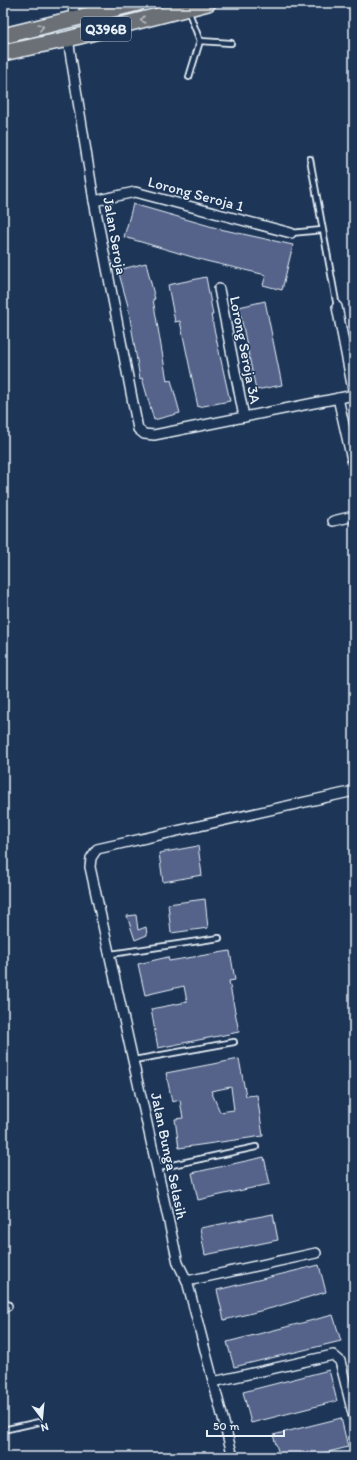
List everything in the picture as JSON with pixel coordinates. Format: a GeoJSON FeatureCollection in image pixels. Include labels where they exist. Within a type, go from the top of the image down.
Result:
{"type":"FeatureCollection","features":[{"type":"Feature","properties":{"kind":"main road"},"geometry":{"type":"LineString","coordinates":[[3,36],[138,3]]}},
{"type":"Feature","properties":{"kind":"main road","name":"Q396B"},"geometry":{"type":"LineString","coordinates":[[3,53],[68,39],[208,3]]}},
{"type":"Feature","properties":{"kind":"street"},"geometry":{"type":"LineString","coordinates":[[73,19],[74,3]]}},
{"type":"Feature","properties":{"kind":"street","name":"Jalan Seroja"},"geometry":{"type":"LineString","coordinates":[[68,39],[94,201],[135,421],[138,429],[144,434],[154,435],[244,417]]}},
{"type":"Feature","properties":{"kind":"street","name":"Lorong Seroja 1"},"geometry":{"type":"LineString","coordinates":[[94,201],[135,192],[291,233]]}},
{"type":"Feature","properties":{"kind":"street","name":"Lorong Seroja 3A"},"geometry":{"type":"LineString","coordinates":[[219,289],[244,417]]}},
{"type":"Feature","properties":{"kind":"street"},"geometry":{"type":"LineString","coordinates":[[244,417],[354,395],[337,307]]}},
{"type":"Feature","properties":{"kind":"street"},"geometry":{"type":"LineString","coordinates":[[338,398],[354,469]]}},
{"type":"Feature","properties":{"kind":"street"},"geometry":{"type":"LineString","coordinates":[[333,521],[354,516]]}},
{"type":"Feature","properties":{"kind":"street","name":"Jalan Bunga Selasih"},"geometry":{"type":"LineString","coordinates":[[233,1457],[187,1281],[178,1263],[111,954],[90,867],[91,858],[97,849],[354,791]]}},
{"type":"Feature","properties":{"kind":"street"},"geometry":{"type":"LineString","coordinates":[[187,1281],[316,1253]]}},
{"type":"Feature","properties":{"kind":"street"},"geometry":{"type":"LineString","coordinates":[[213,1382],[333,1355],[340,1360],[354,1418]]}},
{"type":"Feature","properties":{"kind":"lane"},"geometry":{"type":"LineString","coordinates":[[187,8],[200,41],[189,77]]}},
{"type":"Feature","properties":{"kind":"lane"},"geometry":{"type":"LineString","coordinates":[[200,41],[231,43]]}},
{"type":"Feature","properties":{"kind":"lane"},"geometry":{"type":"LineString","coordinates":[[310,159],[337,307]]}},
{"type":"Feature","properties":{"kind":"lane"},"geometry":{"type":"LineString","coordinates":[[291,233],[322,230]]}},
{"type":"Feature","properties":{"kind":"lane"},"geometry":{"type":"LineString","coordinates":[[111,954],[219,938]]}},
{"type":"Feature","properties":{"kind":"lane"},"geometry":{"type":"LineString","coordinates":[[134,1060],[234,1042]]}},
{"type":"Feature","properties":{"kind":"lane"},"geometry":{"type":"LineString","coordinates":[[158,1168],[256,1148]]}},
{"type":"Feature","properties":{"kind":"lane"},"geometry":{"type":"LineString","coordinates":[[3,1430],[39,1422]]}},
{"type":"Feature","properties":{"kind":"building"},"geometry":{"type":"Polygon","coordinates":[[[133,204],[220,229],[293,245],[282,290],[263,285],[266,275],[206,261],[124,237],[133,204]]]}},
{"type":"Feature","properties":{"kind":"building"},"geometry":{"type":"Polygon","coordinates":[[[146,263],[155,299],[153,299],[167,381],[171,380],[180,413],[154,420],[142,378],[140,379],[128,306],[118,270],[146,263]]]}},
{"type":"Feature","properties":{"kind":"building"},"geometry":{"type":"Polygon","coordinates":[[[206,277],[213,315],[211,315],[230,401],[198,407],[180,321],[175,322],[168,285],[206,277]]]}},
{"type":"Feature","properties":{"kind":"building"},"geometry":{"type":"Polygon","coordinates":[[[265,301],[282,385],[256,390],[239,307],[265,301]]]}},
{"type":"Feature","properties":{"kind":"building"},"geometry":{"type":"Polygon","coordinates":[[[198,846],[202,875],[163,882],[159,853],[198,846]]]}},
{"type":"Feature","properties":{"kind":"building"},"geometry":{"type":"Polygon","coordinates":[[[205,899],[208,928],[171,933],[168,904],[205,899]]]}},
{"type":"Feature","properties":{"kind":"building"},"geometry":{"type":"Polygon","coordinates":[[[136,915],[138,930],[146,927],[147,935],[135,940],[127,916],[136,915]]]}},
{"type":"Feature","properties":{"kind":"building"},"geometry":{"type":"Polygon","coordinates":[[[230,951],[235,980],[229,981],[239,1032],[158,1048],[151,1009],[187,1002],[184,986],[145,995],[138,964],[168,957],[169,961],[230,951]]]}},
{"type":"Feature","properties":{"kind":"building"},"geometry":{"type":"Polygon","coordinates":[[[239,1059],[246,1096],[257,1095],[263,1136],[179,1148],[175,1119],[183,1118],[180,1100],[172,1102],[166,1073],[239,1059]],[[231,1087],[211,1091],[220,1112],[234,1110],[231,1087]]]}},
{"type":"Feature","properties":{"kind":"building"},"geometry":{"type":"Polygon","coordinates":[[[264,1157],[270,1184],[198,1200],[192,1173],[264,1157]]]}},
{"type":"Feature","properties":{"kind":"building"},"geometry":{"type":"Polygon","coordinates":[[[273,1214],[278,1240],[205,1255],[200,1228],[273,1214]]]}},
{"type":"Feature","properties":{"kind":"building"},"geometry":{"type":"Polygon","coordinates":[[[319,1265],[326,1292],[224,1320],[217,1290],[319,1265]]]}},
{"type":"Feature","properties":{"kind":"building"},"geometry":{"type":"Polygon","coordinates":[[[333,1315],[341,1341],[234,1367],[227,1342],[333,1315]]]}},
{"type":"Feature","properties":{"kind":"building"},"geometry":{"type":"Polygon","coordinates":[[[329,1370],[337,1401],[251,1423],[243,1392],[329,1370]]]}},
{"type":"Feature","properties":{"kind":"building"},"geometry":{"type":"Polygon","coordinates":[[[341,1418],[348,1447],[317,1455],[317,1457],[280,1457],[273,1435],[341,1418]]]}}]}
